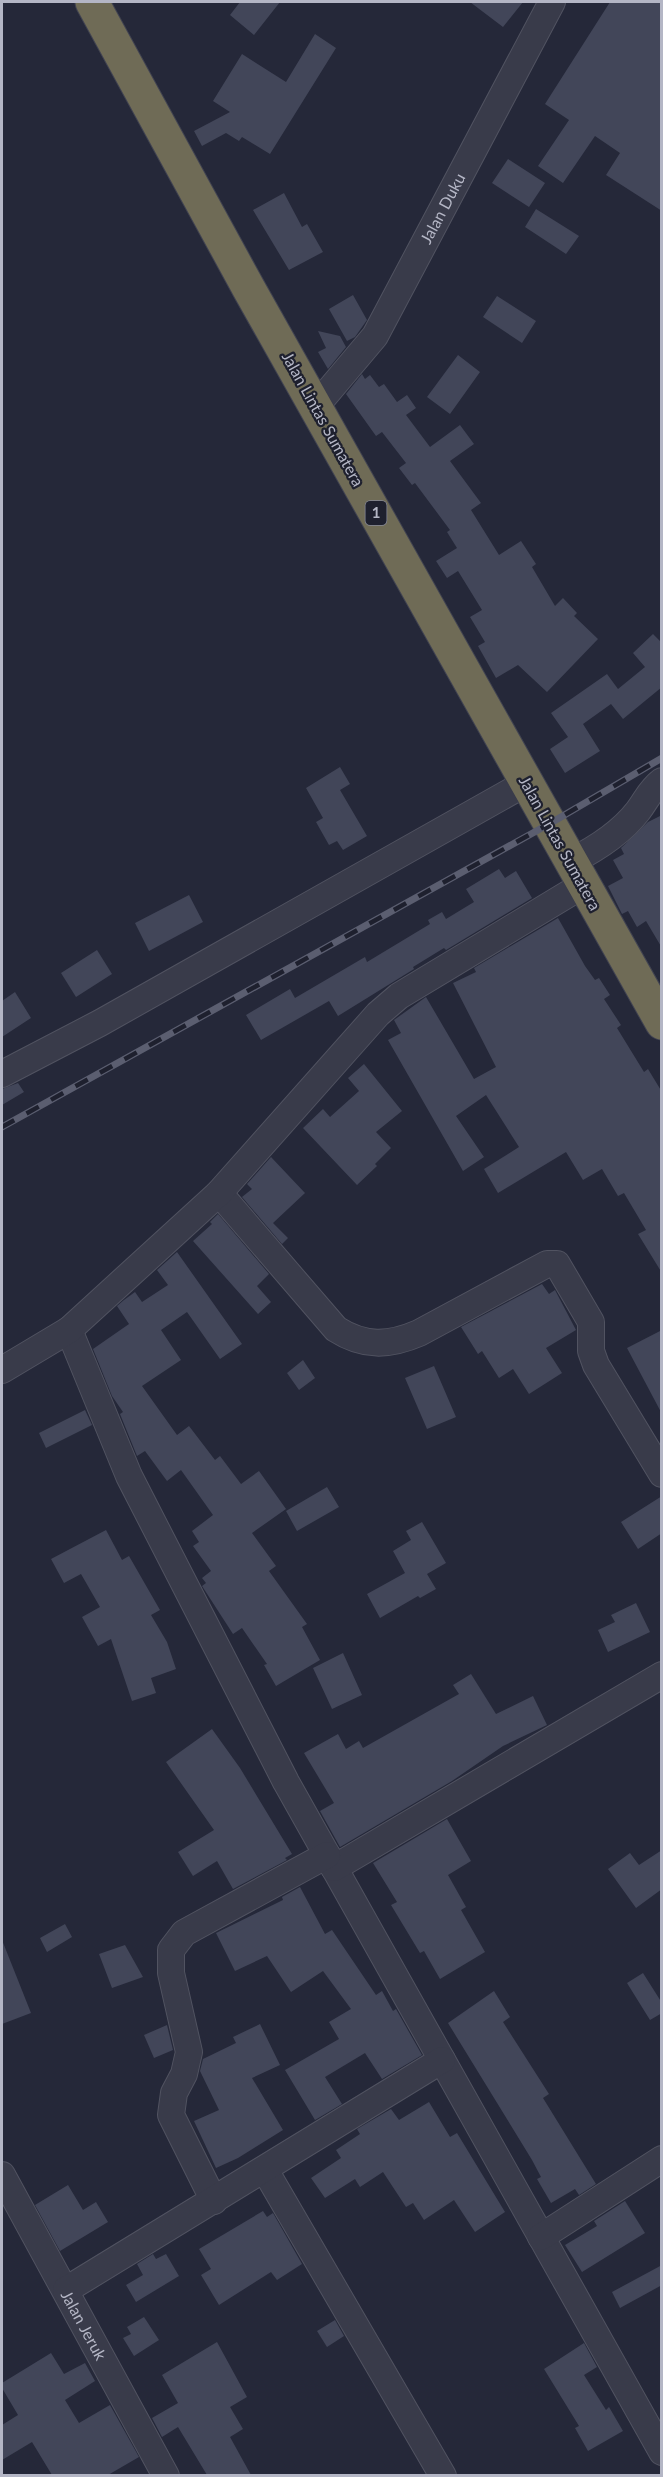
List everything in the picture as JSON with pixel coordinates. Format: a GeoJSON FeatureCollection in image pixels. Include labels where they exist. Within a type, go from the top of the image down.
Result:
{"type":"FeatureCollection","features":[{"type":"Feature","properties":{"kind":"highway","name":"Jalan Lintas Sumatera"},"geometry":{"type":"LineString","coordinates":[[92,2],[662,1023]]}},
{"type":"Feature","properties":{"kind":"street","name":"Jalan Duku"},"geometry":{"type":"LineString","coordinates":[[316,406],[375,336],[552,2]]}},
{"type":"Feature","properties":{"kind":"street"},"geometry":{"type":"LineString","coordinates":[[2,1370],[69,1330],[219,1193],[385,1008],[577,873],[620,831],[639,810],[650,790],[662,781]]}},
{"type":"Feature","properties":{"kind":"street"},"geometry":{"type":"LineString","coordinates":[[2,1074],[100,1023],[526,783]]}},
{"type":"Feature","properties":{"kind":"street"},"geometry":{"type":"LineString","coordinates":[[219,1193],[336,1329],[351,1338],[370,1344],[402,1341],[547,1264],[557,1264],[591,1322],[591,1351],[596,1365],[662,1474]]}},
{"type":"Feature","properties":{"kind":"street"},"geometry":{"type":"LineString","coordinates":[[69,1330],[129,1476],[281,1772],[662,2452]]}},
{"type":"Feature","properties":{"kind":"street"},"geometry":{"type":"LineString","coordinates":[[214,2201],[171,2115],[174,2093],[184,2074],[189,2052],[171,1973],[171,1950],[184,1933],[331,1862],[662,1675]]}},
{"type":"Feature","properties":{"kind":"street"},"geometry":{"type":"LineString","coordinates":[[66,2290],[442,2060]]}},
{"type":"Feature","properties":{"kind":"street"},"geometry":{"type":"LineString","coordinates":[[541,2237],[662,2159]]}},
{"type":"Feature","properties":{"kind":"street"},"geometry":{"type":"LineString","coordinates":[[265,2170],[443,2475]]}},
{"type":"Feature","properties":{"kind":"street","name":"Jalan Jeruk"},"geometry":{"type":"LineString","coordinates":[[4,2185],[66,2290],[166,2475]]}},
{"type":"Feature","properties":{"kind":"building"},"geometry":{"type":"Polygon","coordinates":[[[240,2],[280,2],[254,35],[230,15],[240,2]]]}},
{"type":"Feature","properties":{"kind":"building"},"geometry":{"type":"Polygon","coordinates":[[[470,2],[523,2],[503,27],[470,2]]]}},
{"type":"Feature","properties":{"kind":"building"},"geometry":{"type":"Polygon","coordinates":[[[610,2],[662,2],[662,211],[606,175],[620,153],[595,136],[563,183],[538,166],[569,120],[545,104],[610,2]]]}},
{"type":"Feature","properties":{"kind":"building"},"geometry":{"type":"Polygon","coordinates":[[[315,34],[336,48],[270,154],[242,137],[239,141],[226,133],[202,146],[194,131],[230,112],[213,101],[242,54],[286,82],[315,34]]]}},
{"type":"Feature","properties":{"kind":"building"},"geometry":{"type":"Polygon","coordinates":[[[508,159],[545,183],[529,207],[492,183],[508,159]]]}},
{"type":"Feature","properties":{"kind":"building"},"geometry":{"type":"Polygon","coordinates":[[[284,193],[302,227],[307,224],[323,252],[289,270],[253,210],[284,193]]]}},
{"type":"Feature","properties":{"kind":"building"},"geometry":{"type":"Polygon","coordinates":[[[536,209],[579,236],[566,254],[525,227],[536,209]]]}},
{"type":"Feature","properties":{"kind":"building"},"geometry":{"type":"Polygon","coordinates":[[[353,295],[367,320],[355,337],[347,341],[329,309],[353,295]]]}},
{"type":"Feature","properties":{"kind":"building"},"geometry":{"type":"Polygon","coordinates":[[[497,296],[536,321],[522,343],[483,317],[497,296]]]}},
{"type":"Feature","properties":{"kind":"building"},"geometry":{"type":"Polygon","coordinates":[[[318,331],[340,336],[346,347],[328,369],[318,352],[326,348],[318,331]]]}},
{"type":"Feature","properties":{"kind":"building"},"geometry":{"type":"Polygon","coordinates":[[[458,355],[480,372],[450,414],[427,397],[458,355]]]}},
{"type":"Feature","properties":{"kind":"building"},"geometry":{"type":"Polygon","coordinates":[[[362,374],[365,379],[370,375],[379,387],[384,384],[397,402],[407,395],[416,408],[406,415],[430,447],[460,425],[474,444],[450,461],[481,503],[471,510],[499,555],[521,541],[536,564],[532,567],[555,606],[563,598],[577,613],[574,616],[598,639],[547,692],[518,665],[496,678],[478,646],[485,642],[470,617],[482,610],[458,571],[447,578],[436,561],[457,548],[447,532],[450,530],[415,483],[412,485],[399,468],[406,463],[382,432],[376,436],[346,394],[362,374]]]}},
{"type":"Feature","properties":{"kind":"building"},"geometry":{"type":"Polygon","coordinates":[[[653,634],[662,643],[662,687],[623,719],[611,704],[583,724],[600,751],[565,773],[550,749],[568,737],[551,713],[607,674],[618,689],[645,667],[633,653],[653,634]]]}},
{"type":"Feature","properties":{"kind":"building"},"geometry":{"type":"Polygon","coordinates":[[[340,767],[350,784],[340,790],[367,836],[343,850],[337,841],[329,845],[316,822],[323,818],[306,788],[340,767]]]}},
{"type":"Feature","properties":{"kind":"building"},"geometry":{"type":"Polygon","coordinates":[[[662,815],[662,948],[646,921],[637,927],[628,911],[622,914],[608,886],[623,878],[613,860],[624,854],[621,848],[648,822],[662,815]]]}},
{"type":"Feature","properties":{"kind":"building"},"geometry":{"type":"Polygon","coordinates":[[[499,869],[505,878],[516,871],[532,898],[446,950],[444,948],[338,1016],[329,1001],[261,1040],[246,1015],[290,989],[295,998],[365,957],[367,962],[430,924],[428,920],[442,912],[446,919],[474,902],[466,889],[499,869]]]}},
{"type":"Feature","properties":{"kind":"building"},"geometry":{"type":"Polygon","coordinates":[[[189,895],[203,922],[149,951],[135,923],[189,895]]]}},
{"type":"Feature","properties":{"kind":"building"},"geometry":{"type":"Polygon","coordinates":[[[558,918],[585,966],[595,980],[599,978],[610,995],[604,999],[621,1025],[617,1028],[644,1072],[648,1069],[662,1092],[662,1273],[638,1234],[646,1230],[624,1193],[618,1196],[602,1169],[583,1180],[566,1152],[498,1193],[484,1169],[519,1147],[486,1095],[456,1116],[484,1157],[463,1171],[388,1040],[401,1033],[394,1020],[426,997],[474,1079],[496,1067],[453,983],[476,972],[474,968],[558,918]]]}},
{"type":"Feature","properties":{"kind":"building"},"geometry":{"type":"Polygon","coordinates":[[[97,950],[112,974],[76,997],[61,973],[97,950]]]}},
{"type":"Feature","properties":{"kind":"building"},"geometry":{"type":"Polygon","coordinates":[[[15,992],[31,1018],[2,1037],[2,1001],[15,992]]]}},
{"type":"Feature","properties":{"kind":"building"},"geometry":{"type":"Polygon","coordinates":[[[364,1064],[402,1111],[376,1132],[391,1148],[375,1164],[377,1166],[357,1185],[303,1128],[323,1109],[330,1117],[359,1091],[348,1078],[364,1064]]]}},
{"type":"Feature","properties":{"kind":"building"},"geometry":{"type":"Polygon","coordinates":[[[18,1083],[24,1092],[2,1105],[2,1089],[18,1083]]]}},
{"type":"Feature","properties":{"kind":"building"},"geometry":{"type":"Polygon","coordinates":[[[271,1157],[305,1193],[273,1223],[288,1238],[282,1244],[242,1197],[252,1189],[247,1184],[271,1157]]]}},
{"type":"Feature","properties":{"kind":"building"},"geometry":{"type":"Polygon","coordinates":[[[218,1214],[269,1274],[257,1286],[271,1302],[258,1314],[193,1241],[212,1224],[210,1222],[218,1214]]]}},
{"type":"Feature","properties":{"kind":"building"},"geometry":{"type":"Polygon","coordinates":[[[177,1252],[242,1344],[220,1359],[187,1312],[161,1330],[181,1360],[142,1386],[177,1435],[189,1426],[215,1460],[220,1456],[241,1484],[259,1471],[286,1509],[252,1533],[276,1566],[269,1571],[307,1624],[302,1627],[320,1660],[276,1686],[264,1665],[267,1664],[242,1628],[233,1634],[202,1586],[206,1583],[202,1578],[211,1571],[193,1546],[199,1542],[192,1531],[213,1515],[181,1470],[167,1481],[145,1451],[137,1456],[120,1414],[123,1412],[112,1396],[93,1349],[129,1324],[117,1306],[124,1300],[135,1292],[142,1302],[168,1285],[157,1270],[177,1252]]]}},
{"type":"Feature","properties":{"kind":"building"},"geometry":{"type":"Polygon","coordinates":[[[542,1284],[549,1294],[555,1290],[576,1330],[546,1348],[562,1373],[529,1394],[513,1369],[499,1378],[482,1351],[478,1354],[461,1327],[542,1284]]]}},
{"type":"Feature","properties":{"kind":"building"},"geometry":{"type":"Polygon","coordinates":[[[662,1330],[662,1414],[627,1348],[662,1330]]]}},
{"type":"Feature","properties":{"kind":"building"},"geometry":{"type":"Polygon","coordinates":[[[303,1360],[315,1378],[299,1390],[287,1373],[303,1360]]]}},
{"type":"Feature","properties":{"kind":"building"},"geometry":{"type":"Polygon","coordinates":[[[434,1366],[456,1417],[427,1429],[405,1378],[434,1366]]]}},
{"type":"Feature","properties":{"kind":"building"},"geometry":{"type":"Polygon","coordinates":[[[85,1410],[92,1425],[46,1448],[39,1433],[85,1410]]]}},
{"type":"Feature","properties":{"kind":"building"},"geometry":{"type":"Polygon","coordinates":[[[327,1487],[339,1507],[297,1531],[286,1511],[327,1487]]]}},
{"type":"Feature","properties":{"kind":"building"},"geometry":{"type":"Polygon","coordinates":[[[662,1496],[662,1533],[638,1549],[621,1522],[662,1496]]]}},
{"type":"Feature","properties":{"kind":"building"},"geometry":{"type":"Polygon","coordinates":[[[422,1522],[446,1563],[427,1574],[436,1589],[420,1598],[418,1596],[380,1618],[367,1594],[405,1573],[393,1551],[411,1540],[406,1531],[422,1522]]]}},
{"type":"Feature","properties":{"kind":"building"},"geometry":{"type":"Polygon","coordinates":[[[106,1530],[122,1560],[129,1556],[160,1610],[151,1615],[167,1642],[176,1669],[151,1678],[156,1693],[132,1701],[111,1639],[98,1646],[82,1617],[100,1607],[81,1574],[64,1583],[51,1559],[106,1530]]]}},
{"type":"Feature","properties":{"kind":"building"},"geometry":{"type":"Polygon","coordinates":[[[636,1603],[650,1632],[608,1652],[598,1630],[615,1622],[611,1615],[636,1603]]]}},
{"type":"Feature","properties":{"kind":"building"},"geometry":{"type":"Polygon","coordinates":[[[343,1653],[362,1695],[332,1709],[313,1668],[343,1653]]]}},
{"type":"Feature","properties":{"kind":"building"},"geometry":{"type":"Polygon","coordinates":[[[471,1674],[496,1714],[533,1696],[547,1725],[503,1746],[452,1781],[340,1847],[320,1811],[334,1803],[304,1753],[338,1734],[346,1749],[359,1741],[363,1748],[459,1694],[453,1685],[471,1674]]]}},
{"type":"Feature","properties":{"kind":"building"},"geometry":{"type":"Polygon","coordinates":[[[212,1729],[240,1768],[292,1854],[285,1858],[287,1860],[233,1889],[217,1861],[193,1876],[178,1852],[214,1830],[166,1762],[212,1729]]]}},
{"type":"Feature","properties":{"kind":"building"},"geometry":{"type":"Polygon","coordinates":[[[447,1819],[471,1861],[448,1875],[466,1907],[461,1910],[485,1952],[440,1979],[424,1951],[420,1953],[391,1905],[397,1902],[373,1863],[447,1819]]]}},
{"type":"Feature","properties":{"kind":"building"},"geometry":{"type":"Polygon","coordinates":[[[662,1850],[662,1889],[636,1908],[608,1869],[630,1853],[639,1865],[662,1850]]]}},
{"type":"Feature","properties":{"kind":"building"},"geometry":{"type":"Polygon","coordinates":[[[300,1887],[325,1934],[332,1930],[376,1995],[382,1991],[393,2011],[396,2009],[422,2055],[382,2079],[365,2053],[325,2077],[342,2104],[315,2120],[285,2070],[339,2039],[329,2022],[351,2009],[323,1971],[291,1992],[267,1956],[235,1971],[216,1933],[283,1900],[282,1897],[300,1887]]]}},
{"type":"Feature","properties":{"kind":"building"},"geometry":{"type":"Polygon","coordinates":[[[65,1924],[72,1937],[47,1952],[40,1938],[65,1924]]]}},
{"type":"Feature","properties":{"kind":"building"},"geometry":{"type":"Polygon","coordinates":[[[2,1940],[31,2013],[2,2024],[2,1940]]]}},
{"type":"Feature","properties":{"kind":"building"},"geometry":{"type":"Polygon","coordinates":[[[125,1945],[143,1977],[112,1988],[99,1954],[125,1945]]]}},
{"type":"Feature","properties":{"kind":"building"},"geometry":{"type":"Polygon","coordinates":[[[643,1973],[662,2003],[662,2013],[650,2020],[627,1983],[643,1973]]]}},
{"type":"Feature","properties":{"kind":"building"},"geometry":{"type":"Polygon","coordinates":[[[494,1991],[510,2017],[503,2022],[549,2094],[543,2098],[596,2184],[579,2195],[575,2189],[551,2203],[537,2179],[541,2177],[532,2160],[448,2023],[494,1991]]]}},
{"type":"Feature","properties":{"kind":"building"},"geometry":{"type":"Polygon","coordinates":[[[260,2024],[280,2065],[252,2078],[283,2130],[238,2158],[216,2168],[194,2121],[219,2110],[200,2071],[203,2059],[236,2043],[233,2037],[260,2024]]]}},
{"type":"Feature","properties":{"kind":"building"},"geometry":{"type":"Polygon","coordinates":[[[167,2025],[173,2050],[154,2058],[144,2035],[167,2025]]]}},
{"type":"Feature","properties":{"kind":"building"},"geometry":{"type":"Polygon","coordinates":[[[429,2102],[450,2137],[457,2133],[505,2212],[475,2232],[454,2200],[424,2220],[413,2203],[406,2207],[383,2172],[360,2187],[355,2179],[325,2198],[311,2178],[341,2158],[336,2150],[360,2134],[357,2129],[391,2109],[399,2120],[429,2102]]]}},
{"type":"Feature","properties":{"kind":"building"},"geometry":{"type":"Polygon","coordinates":[[[68,2185],[83,2210],[96,2202],[108,2222],[60,2251],[35,2205],[68,2185]]]}},
{"type":"Feature","properties":{"kind":"building"},"geometry":{"type":"Polygon","coordinates":[[[625,2201],[645,2233],[582,2272],[565,2245],[597,2226],[594,2221],[625,2201]]]}},
{"type":"Feature","properties":{"kind":"building"},"geometry":{"type":"Polygon","coordinates":[[[263,2211],[267,2217],[273,2213],[302,2264],[277,2280],[271,2272],[219,2305],[201,2275],[211,2269],[199,2249],[263,2211]]]}},
{"type":"Feature","properties":{"kind":"building"},"geometry":{"type":"Polygon","coordinates":[[[153,2254],[156,2259],[166,2254],[179,2276],[136,2302],[126,2285],[143,2275],[137,2264],[153,2254]]]}},
{"type":"Feature","properties":{"kind":"building"},"geometry":{"type":"Polygon","coordinates":[[[662,2265],[662,2285],[620,2308],[612,2292],[662,2265]]]}},
{"type":"Feature","properties":{"kind":"building"},"geometry":{"type":"Polygon","coordinates":[[[144,2317],[159,2340],[134,2356],[123,2338],[131,2334],[127,2327],[144,2317]]]}},
{"type":"Feature","properties":{"kind":"building"},"geometry":{"type":"Polygon","coordinates":[[[335,2320],[344,2336],[327,2347],[317,2331],[335,2320]]]}},
{"type":"Feature","properties":{"kind":"building"},"geometry":{"type":"Polygon","coordinates":[[[217,2342],[247,2397],[230,2407],[243,2429],[230,2437],[251,2475],[207,2475],[178,2427],[162,2437],[152,2418],[178,2403],[162,2375],[217,2342]]]}},
{"type":"Feature","properties":{"kind":"building"},"geometry":{"type":"Polygon","coordinates":[[[584,2343],[597,2367],[584,2375],[606,2410],[609,2407],[623,2431],[588,2451],[575,2428],[579,2426],[544,2369],[584,2343]]]}},
{"type":"Feature","properties":{"kind":"building"},"geometry":{"type":"Polygon","coordinates":[[[51,2353],[64,2374],[85,2363],[95,2381],[65,2400],[79,2423],[110,2405],[139,2457],[108,2475],[52,2475],[32,2442],[2,2460],[2,2425],[18,2415],[2,2388],[2,2383],[51,2353]]]}},
{"type":"Feature","properties":{"kind":"railway"},"geometry":{"type":"LineString","coordinates":[[2,1127],[549,824],[662,758]]}}]}
